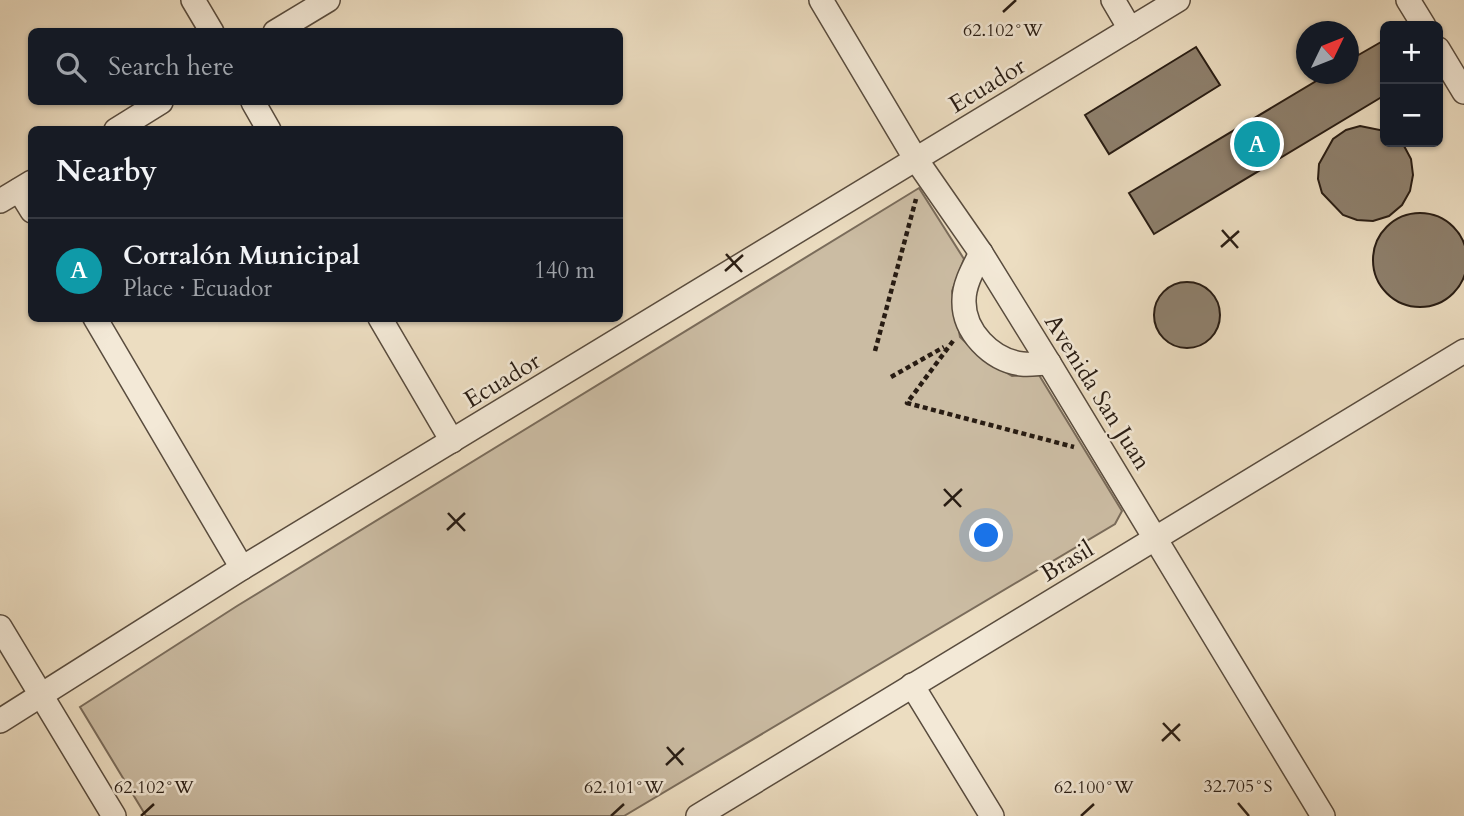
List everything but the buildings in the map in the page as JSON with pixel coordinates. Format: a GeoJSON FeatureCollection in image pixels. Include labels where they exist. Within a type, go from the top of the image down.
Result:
{"type":"FeatureCollection","features":[{"type":"Feature","properties":{"kind":"street"},"geometry":{"type":"LineString","coordinates":[[193,0],[210,28]]}},
{"type":"Feature","properties":{"kind":"street"},"geometry":{"type":"LineString","coordinates":[[282,28],[328,0]]}},
{"type":"Feature","properties":{"kind":"street","name":"Avenida San Juan"},"geometry":{"type":"LineString","coordinates":[[821,0],[915,158],[981,253],[1157,537],[1323,816]]}},
{"type":"Feature","properties":{"kind":"street"},"geometry":{"type":"LineString","coordinates":[[1113,0],[1130,30]]}},
{"type":"Feature","properties":{"kind":"street","name":"Ecuador"},"geometry":{"type":"LineString","coordinates":[[0,721],[242,568],[1178,0]]}},
{"type":"Feature","properties":{"kind":"street"},"geometry":{"type":"LineString","coordinates":[[1408,0],[1421,21]]}},
{"type":"Feature","properties":{"kind":"street"},"geometry":{"type":"LineString","coordinates":[[1443,57],[1464,92]]}},
{"type":"Feature","properties":{"kind":"street"},"geometry":{"type":"LineString","coordinates":[[122,126],[156,105]]}},
{"type":"Feature","properties":{"kind":"street"},"geometry":{"type":"LineString","coordinates":[[255,105],[267,126]]}},
{"type":"Feature","properties":{"kind":"street"},"geometry":{"type":"LineString","coordinates":[[17,191],[28,206]]}},
{"type":"Feature","properties":{"kind":"street"},"geometry":{"type":"LineString","coordinates":[[981,253],[969,277],[964,300],[970,330],[996,355],[1021,364],[1049,363]]}},
{"type":"Feature","properties":{"kind":"street"},"geometry":{"type":"LineString","coordinates":[[97,322],[242,568]]}},
{"type":"Feature","properties":{"kind":"street"},"geometry":{"type":"LineString","coordinates":[[382,322],[452,441]]}},
{"type":"Feature","properties":{"kind":"street","name":"Brasil"},"geometry":{"type":"LineString","coordinates":[[698,816],[1464,351]]}},
{"type":"Feature","properties":{"kind":"street"},"geometry":{"type":"LineString","coordinates":[[0,627],[114,816]]}},
{"type":"Feature","properties":{"kind":"street"},"geometry":{"type":"LineString","coordinates":[[912,685],[992,816]]}},
{"type":"Feature","properties":{"kind":"path"},"geometry":{"type":"LineString","coordinates":[[875,351],[919,188]]}},
{"type":"Feature","properties":{"kind":"path"},"geometry":{"type":"LineString","coordinates":[[891,377],[970,330]]}},
{"type":"Feature","properties":{"kind":"path"},"geometry":{"type":"LineString","coordinates":[[948,344],[907,403],[1085,450]]}},
{"type":"Feature","properties":{"kind":"shaded area"},"geometry":{"type":"Polygon","coordinates":[[[919,188],[964,259],[952,291],[960,337],[982,358],[1012,376],[1039,375],[1122,511],[1115,524],[624,816],[146,816],[80,707],[237,606],[919,188]]]}},
{"type":"Feature","properties":{"kind":"place","name":"Corralón Municipal"},"geometry":{"type":"Point","coordinates":[1257,144]}}]}
